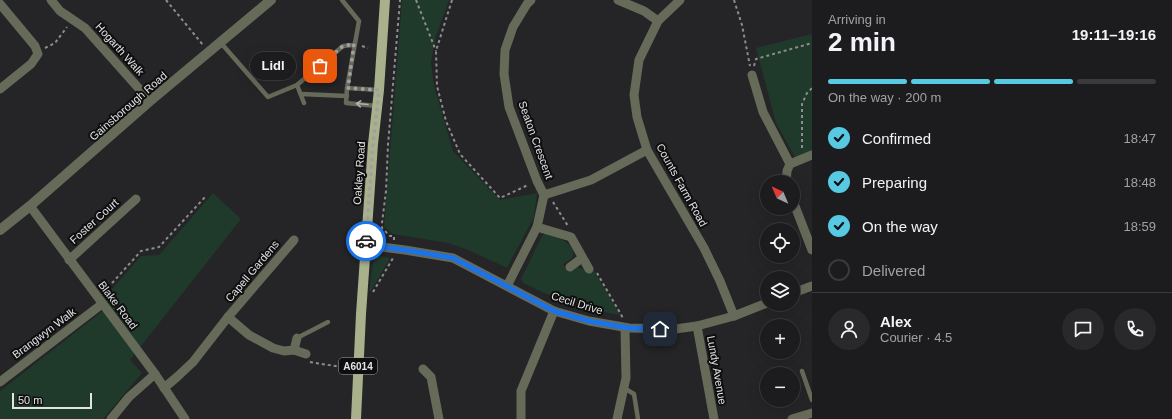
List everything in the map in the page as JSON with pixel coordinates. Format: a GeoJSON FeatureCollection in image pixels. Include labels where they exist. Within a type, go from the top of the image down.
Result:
{"type":"FeatureCollection","features":[{"type":"Feature","properties":{"kind":"main road","name":"Oakley Road"},"geometry":{"type":"LineString","coordinates":[[356,419],[360,321],[385,0]]}},
{"type":"Feature","properties":{"kind":"street","name":"Hogarth Walk"},"geometry":{"type":"LineString","coordinates":[[51,0],[60,11],[85,28],[150,102]]}},
{"type":"Feature","properties":{"kind":"street","name":"Gainsborough Road"},"geometry":{"type":"LineString","coordinates":[[0,230],[271,0]]}},
{"type":"Feature","properties":{"kind":"street","name":"Seaton Crescent"},"geometry":{"type":"LineString","coordinates":[[507,286],[537,226],[547,194],[538,181],[509,107],[504,74],[505,50],[513,27],[531,0]]}},
{"type":"Feature","properties":{"kind":"street"},"geometry":{"type":"LineString","coordinates":[[618,0],[644,12],[658,21]]}},
{"type":"Feature","properties":{"kind":"street","name":"Counts Farm Road"},"geometry":{"type":"LineString","coordinates":[[680,0],[658,21],[639,60],[634,95],[637,117],[647,150],[704,248],[720,281],[734,316]]}},
{"type":"Feature","properties":{"kind":"street"},"geometry":{"type":"LineString","coordinates":[[0,4],[36,49],[38,54],[31,64],[0,89]]}},
{"type":"Feature","properties":{"kind":"street"},"geometry":{"type":"LineString","coordinates":[[752,75],[763,112],[790,164]]}},
{"type":"Feature","properties":{"kind":"street"},"geometry":{"type":"LineString","coordinates":[[547,194],[591,180],[647,150]]}},
{"type":"Feature","properties":{"kind":"street"},"geometry":{"type":"LineString","coordinates":[[787,175],[790,164],[812,155]]}},
{"type":"Feature","properties":{"kind":"street","name":"Foster Court"},"geometry":{"type":"LineString","coordinates":[[69,260],[136,199]]}},
{"type":"Feature","properties":{"kind":"street","name":"Blake Road"},"geometry":{"type":"LineString","coordinates":[[30,206],[155,374],[185,419]]}},
{"type":"Feature","properties":{"kind":"street"},"geometry":{"type":"LineString","coordinates":[[798,215],[812,250]]}},
{"type":"Feature","properties":{"kind":"street"},"geometry":{"type":"LineString","coordinates":[[537,226],[571,237],[589,270]]}},
{"type":"Feature","properties":{"kind":"street","name":"Capell Gardens"},"geometry":{"type":"LineString","coordinates":[[164,388],[193,362],[294,240]]}},
{"type":"Feature","properties":{"kind":"street","name":"Cecil Drive"},"geometry":{"type":"LineString","coordinates":[[366,245],[453,258],[554,311],[589,321],[627,328],[675,329],[697,326],[734,316],[760,306]]}},
{"type":"Feature","properties":{"kind":"street"},"geometry":{"type":"LineString","coordinates":[[570,267],[582,258]]}},
{"type":"Feature","properties":{"kind":"street"},"geometry":{"type":"LineString","coordinates":[[800,291],[812,286]]}},
{"type":"Feature","properties":{"kind":"street","name":"Brangwyn Walk"},"geometry":{"type":"LineString","coordinates":[[0,382],[100,301]]}},
{"type":"Feature","properties":{"kind":"street"},"geometry":{"type":"LineString","coordinates":[[520,419],[520,391],[554,311]]}},
{"type":"Feature","properties":{"kind":"street","name":"Capell Gardens"},"geometry":{"type":"LineString","coordinates":[[228,318],[249,335],[273,348],[284,351],[294,350],[306,354]]}},
{"type":"Feature","properties":{"kind":"street","name":"Lundy Avenue"},"geometry":{"type":"LineString","coordinates":[[697,326],[714,419]]}},
{"type":"Feature","properties":{"kind":"street"},"geometry":{"type":"LineString","coordinates":[[617,419],[626,378],[627,328]]}},
{"type":"Feature","properties":{"kind":"street"},"geometry":{"type":"LineString","coordinates":[[294,350],[297,338]]}},
{"type":"Feature","properties":{"kind":"street"},"geometry":{"type":"LineString","coordinates":[[423,369],[431,377],[439,419]]}},
{"type":"Feature","properties":{"kind":"street"},"geometry":{"type":"LineString","coordinates":[[111,419],[129,397],[155,374]]}},
{"type":"Feature","properties":{"kind":"street"},"geometry":{"type":"LineString","coordinates":[[792,419],[812,413]]}},
{"type":"Feature","properties":{"kind":"lane"},"geometry":{"type":"LineString","coordinates":[[342,0],[359,21],[354,44],[346,103],[377,106]]}},
{"type":"Feature","properties":{"kind":"lane"},"geometry":{"type":"LineString","coordinates":[[221,43],[268,97],[297,85],[343,46],[354,44]]}},
{"type":"Feature","properties":{"kind":"lane"},"geometry":{"type":"LineString","coordinates":[[297,85],[304,103]]}},
{"type":"Feature","properties":{"kind":"lane"},"geometry":{"type":"LineString","coordinates":[[348,88],[379,90]]}},
{"type":"Feature","properties":{"kind":"lane"},"geometry":{"type":"LineString","coordinates":[[301,94],[346,96]]}},
{"type":"Feature","properties":{"kind":"lane"},"geometry":{"type":"LineString","coordinates":[[297,338],[328,322]]}},
{"type":"Feature","properties":{"kind":"lane"},"geometry":{"type":"LineString","coordinates":[[802,371],[812,400]]}},
{"type":"Feature","properties":{"kind":"lane"},"geometry":{"type":"LineString","coordinates":[[624,388],[634,394],[638,419]]}},
{"type":"Feature","properties":{"kind":"path"},"geometry":{"type":"LineString","coordinates":[[166,0],[208,52]]}},
{"type":"Feature","properties":{"kind":"path"},"geometry":{"type":"LineString","coordinates":[[394,242],[394,236],[390,236],[386,233],[382,228],[382,223],[386,191],[388,145],[400,0]]}},
{"type":"Feature","properties":{"kind":"path"},"geometry":{"type":"LineString","coordinates":[[416,0],[436,51]]}},
{"type":"Feature","properties":{"kind":"path"},"geometry":{"type":"LineString","coordinates":[[452,0],[436,51],[437,86],[446,121],[460,154],[500,198],[538,181]]}},
{"type":"Feature","properties":{"kind":"path"},"geometry":{"type":"LineString","coordinates":[[734,0],[742,25],[752,75]]}},
{"type":"Feature","properties":{"kind":"path"},"geometry":{"type":"LineString","coordinates":[[36,49],[55,43],[72,20]]}},
{"type":"Feature","properties":{"kind":"path"},"geometry":{"type":"LineString","coordinates":[[752,75],[756,59],[812,43]]}},
{"type":"Feature","properties":{"kind":"path"},"geometry":{"type":"LineString","coordinates":[[801,160],[802,104],[807,93],[812,88]]}},
{"type":"Feature","properties":{"kind":"path"},"geometry":{"type":"LineString","coordinates":[[547,194],[567,224],[571,237]]}},
{"type":"Feature","properties":{"kind":"path"},"geometry":{"type":"LineString","coordinates":[[100,301],[141,251],[159,247],[206,196]]}},
{"type":"Feature","properties":{"kind":"path"},"geometry":{"type":"LineString","coordinates":[[371,296],[392,259],[393,254]]}},
{"type":"Feature","properties":{"kind":"path"},"geometry":{"type":"LineString","coordinates":[[589,270],[593,267],[627,328]]}},
{"type":"Feature","properties":{"kind":"path"},"geometry":{"type":"LineString","coordinates":[[294,350],[306,362],[341,367]]}},
{"type":"Feature","properties":{"kind":"green space"},"geometry":{"type":"Polygon","coordinates":[[[402,0],[449,0],[436,36],[431,62],[434,86],[453,151],[500,200],[537,193],[534,217],[507,268],[466,249],[448,243],[393,234],[384,227],[402,0]]]}},
{"type":"Feature","properties":{"kind":"green space"},"geometry":{"type":"Polygon","coordinates":[[[812,34],[812,153],[806,156],[795,157],[776,123],[756,48],[812,34]]]}},
{"type":"Feature","properties":{"kind":"green space"},"geometry":{"type":"Polygon","coordinates":[[[213,193],[241,219],[130,360],[142,373],[103,419],[0,419],[0,391],[109,306],[104,298],[141,256],[159,255],[213,193]]]}},
{"type":"Feature","properties":{"kind":"green space"},"geometry":{"type":"Polygon","coordinates":[[[549,233],[566,243],[573,250],[571,259],[563,264],[568,272],[577,267],[585,270],[593,269],[620,315],[582,308],[523,283],[521,279],[541,238],[544,234],[549,233]]]}},
{"type":"Feature","properties":{"kind":"green space"},"geometry":{"type":"Polygon","coordinates":[[[379,256],[390,258],[371,291],[369,291],[373,263],[379,256]]]}},
{"type":"Feature","properties":{"kind":"way so far"},"geometry":{"type":"LineString","coordinates":[[320,66],[343,46],[354,44],[348,88],[379,90],[373,144],[366,241]]}},
{"type":"Feature","properties":{"kind":"place","name":"Lidl"},"geometry":{"type":"Point","coordinates":[320,66]}},
{"type":"Feature","properties":{"kind":"route"},"geometry":{"type":"LineString","coordinates":[[366,241],[366,245],[453,258],[554,311],[589,321],[629,328],[660,329]]}}]}
